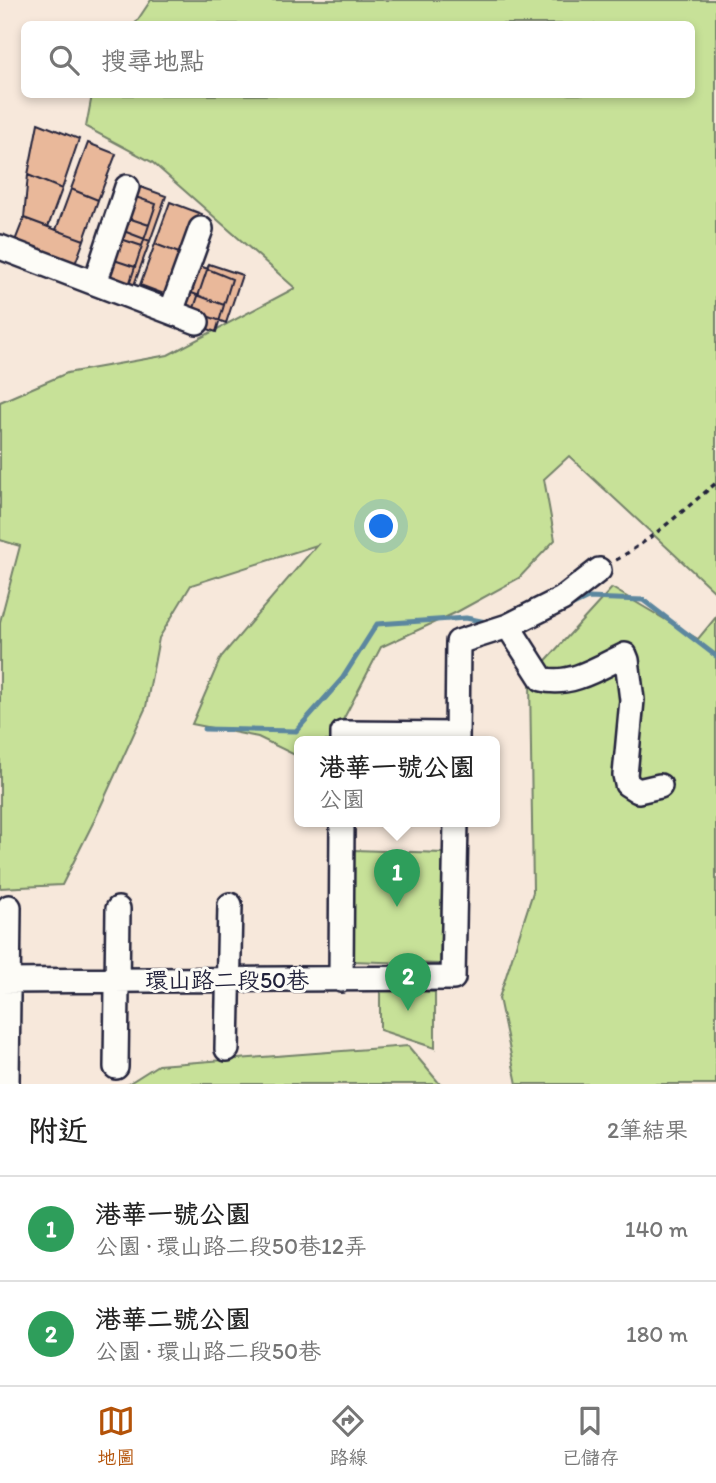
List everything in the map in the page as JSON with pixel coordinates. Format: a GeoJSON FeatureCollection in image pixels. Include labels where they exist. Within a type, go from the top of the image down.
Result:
{"type":"FeatureCollection","features":[{"type":"Feature","properties":{"kind":"street"},"geometry":{"type":"LineString","coordinates":[[95,283],[127,187]]}},
{"type":"Feature","properties":{"kind":"street"},"geometry":{"type":"LineString","coordinates":[[172,312],[201,229]]}},
{"type":"Feature","properties":{"kind":"street"},"geometry":{"type":"LineString","coordinates":[[0,247],[197,322]]}},
{"type":"Feature","properties":{"kind":"street"},"geometry":{"type":"LineString","coordinates":[[457,736],[458,642],[515,622],[562,599],[599,570]]}},
{"type":"Feature","properties":{"kind":"street"},"geometry":{"type":"LineString","coordinates":[[515,622],[542,678],[552,681],[576,677],[625,655],[632,699],[625,775],[627,784],[638,791],[660,786]]}},
{"type":"Feature","properties":{"kind":"street"},"geometry":{"type":"LineString","coordinates":[[343,736],[343,733],[428,736]]}},
{"type":"Feature","properties":{"kind":"street"},"geometry":{"type":"LineString","coordinates":[[341,980],[342,827]]}},
{"type":"Feature","properties":{"kind":"street","name":"環山路二段50巷"},"geometry":{"type":"LineString","coordinates":[[4,981],[453,978],[456,827]]}},
{"type":"Feature","properties":{"kind":"street"},"geometry":{"type":"LineString","coordinates":[[227,1049],[230,905]]}},
{"type":"Feature","properties":{"kind":"street"},"geometry":{"type":"LineString","coordinates":[[7,1082],[4,981],[9,907]]}},
{"type":"Feature","properties":{"kind":"street"},"geometry":{"type":"LineString","coordinates":[[116,1068],[118,909]]}},
{"type":"Feature","properties":{"kind":"path"},"geometry":{"type":"LineString","coordinates":[[599,570],[627,554],[716,483]]}},
{"type":"Feature","properties":{"kind":"green space"},"geometry":{"type":"Polygon","coordinates":[[[151,0],[716,0],[716,593],[569,456],[544,479],[555,540],[519,578],[457,612],[381,647],[335,736],[294,736],[294,755],[258,737],[192,724],[221,657],[317,545],[191,585],[159,638],[146,707],[62,885],[0,888],[0,622],[20,546],[0,540],[0,402],[67,373],[168,355],[295,288],[152,162],[86,127],[91,98],[695,98],[695,21],[137,21],[151,0]]]}},
{"type":"Feature","properties":{"kind":"green space"},"geometry":{"type":"Polygon","coordinates":[[[612,588],[698,639],[716,617],[716,1084],[517,1084],[499,998],[533,892],[530,678],[612,588]]]}},
{"type":"Feature","properties":{"kind":"green space"},"geometry":{"type":"Polygon","coordinates":[[[354,850],[443,853],[440,964],[351,961],[354,850]]]}},
{"type":"Feature","properties":{"kind":"green space"},"geometry":{"type":"Polygon","coordinates":[[[380,990],[435,992],[435,1048],[380,1030],[380,990]]]}},
{"type":"Feature","properties":{"kind":"green space"},"geometry":{"type":"Polygon","coordinates":[[[408,1046],[440,1084],[128,1084],[158,1065],[408,1046]]]}},
{"type":"Feature","properties":{"kind":"building"},"geometry":{"type":"Polygon","coordinates":[[[38,123],[79,139],[62,189],[28,175],[38,123]]]}},
{"type":"Feature","properties":{"kind":"building"},"geometry":{"type":"Polygon","coordinates":[[[88,143],[116,154],[98,200],[71,189],[88,143]]]}},
{"type":"Feature","properties":{"kind":"building"},"geometry":{"type":"Polygon","coordinates":[[[28,175],[62,189],[48,227],[24,218],[28,175]]]}},
{"type":"Feature","properties":{"kind":"building"},"geometry":{"type":"Polygon","coordinates":[[[138,186],[166,196],[150,241],[121,230],[138,186]]]}},
{"type":"Feature","properties":{"kind":"building"},"geometry":{"type":"Polygon","coordinates":[[[71,189],[98,200],[84,240],[56,230],[71,189]]]}},
{"type":"Feature","properties":{"kind":"building"},"geometry":{"type":"Polygon","coordinates":[[[127,194],[156,204],[149,225],[119,215],[127,194]]]}},
{"type":"Feature","properties":{"kind":"building"},"geometry":{"type":"Polygon","coordinates":[[[170,202],[202,214],[187,256],[155,244],[170,202]]]}},
{"type":"Feature","properties":{"kind":"building"},"geometry":{"type":"Polygon","coordinates":[[[119,215],[149,225],[142,246],[112,236],[119,215]]]}},
{"type":"Feature","properties":{"kind":"building"},"geometry":{"type":"Polygon","coordinates":[[[24,218],[84,240],[75,264],[15,241],[24,218]]]}},
{"type":"Feature","properties":{"kind":"building"},"geometry":{"type":"Polygon","coordinates":[[[121,230],[150,241],[134,285],[105,274],[121,230]]]}},
{"type":"Feature","properties":{"kind":"building"},"geometry":{"type":"Polygon","coordinates":[[[112,236],[142,246],[135,267],[105,257],[112,236]]]}},
{"type":"Feature","properties":{"kind":"building"},"geometry":{"type":"Polygon","coordinates":[[[155,244],[187,256],[172,297],[140,285],[155,244]]]}},
{"type":"Feature","properties":{"kind":"building"},"geometry":{"type":"Polygon","coordinates":[[[105,257],[135,267],[128,288],[98,278],[105,257]]]}},
{"type":"Feature","properties":{"kind":"building"},"geometry":{"type":"Polygon","coordinates":[[[209,264],[242,275],[226,323],[193,311],[209,264]]]}},
{"type":"Feature","properties":{"kind":"building"},"geometry":{"type":"Polygon","coordinates":[[[198,265],[232,279],[224,305],[189,292],[198,265]]]}},
{"type":"Feature","properties":{"kind":"building"},"geometry":{"type":"Polygon","coordinates":[[[189,292],[224,305],[216,332],[180,319],[189,292]]]}},
{"type":"Feature","properties":{"kind":"waterway"},"geometry":{"type":"LineString","coordinates":[[569,607],[588,598],[643,600],[716,656]]}},
{"type":"Feature","properties":{"kind":"waterway"},"geometry":{"type":"LineString","coordinates":[[204,729],[296,731],[342,679],[377,624],[466,618],[491,623]]}},
{"type":"Feature","properties":{"kind":"place","name":"港華一號公園"},"geometry":{"type":"Point","coordinates":[397,907]}},
{"type":"Feature","properties":{"kind":"place","name":"港華二號公園"},"geometry":{"type":"Point","coordinates":[408,1011]}}]}
